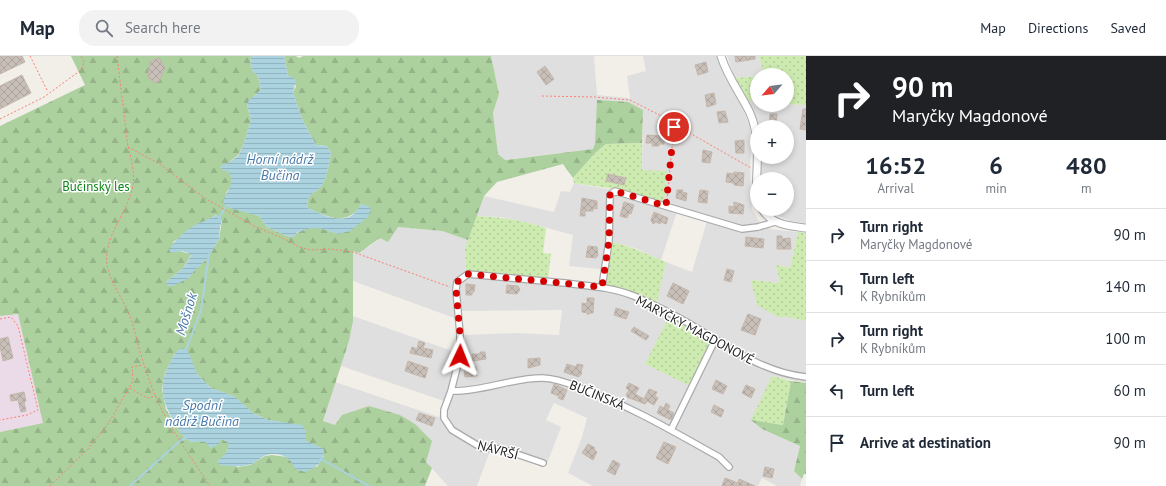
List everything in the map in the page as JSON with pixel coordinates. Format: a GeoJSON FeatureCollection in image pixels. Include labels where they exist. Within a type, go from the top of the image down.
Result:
{"type":"FeatureCollection","features":[{"type":"Feature","properties":{"kind":"street"},"geometry":{"type":"LineString","coordinates":[[721,56],[724,65],[754,124],[757,172]]}},
{"type":"Feature","properties":{"kind":"street"},"geometry":{"type":"LineString","coordinates":[[602,287],[609,241],[610,195],[615,191],[742,229],[758,227],[775,222]]}},
{"type":"Feature","properties":{"kind":"street"},"geometry":{"type":"LineString","coordinates":[[767,216],[775,222],[787,226],[806,228]]}},
{"type":"Feature","properties":{"kind":"street","name":"MARYČKY MAGDONOVÉ"},"geometry":{"type":"LineString","coordinates":[[456,289],[457,282],[468,274],[602,287],[614,290],[633,296],[688,323],[742,356],[775,371],[793,376],[806,377]]}},
{"type":"Feature","properties":{"kind":"street"},"geometry":{"type":"LineString","coordinates":[[451,391],[460,356],[460,334],[456,289]]}},
{"type":"Feature","properties":{"kind":"street"},"geometry":{"type":"LineString","coordinates":[[671,430],[715,340]]}},
{"type":"Feature","properties":{"kind":"street","name":"BUČINSKÁ"},"geometry":{"type":"LineString","coordinates":[[451,391],[461,391],[518,380],[542,378],[559,380],[635,411],[720,457],[729,466]]}},
{"type":"Feature","properties":{"kind":"street","name":"NÁVRŠÍ"},"geometry":{"type":"LineString","coordinates":[[451,391],[444,410],[444,418],[452,430],[482,448],[502,449],[543,463]]}},
{"type":"Feature","properties":{"kind":"path"},"geometry":{"type":"LineString","coordinates":[[30,56],[49,93]]}},
{"type":"Feature","properties":{"kind":"path"},"geometry":{"type":"LineString","coordinates":[[0,119],[44,97],[77,73],[82,69],[84,62],[81,56]]}},
{"type":"Feature","properties":{"kind":"path"},"geometry":{"type":"LineString","coordinates":[[117,56],[128,147],[131,158],[133,185],[110,242],[107,254],[108,272],[130,315],[144,364],[156,396],[176,433],[210,486]]}},
{"type":"Feature","properties":{"kind":"path"},"geometry":{"type":"LineString","coordinates":[[542,96],[594,97],[630,100],[669,120],[671,123],[757,172]]}},
{"type":"Feature","properties":{"kind":"path"},"geometry":{"type":"LineString","coordinates":[[666,206],[674,127],[671,123]]}},
{"type":"Feature","properties":{"kind":"path"},"geometry":{"type":"LineString","coordinates":[[128,147],[158,163],[206,199],[254,226],[285,239],[299,247],[311,250],[330,249],[353,252],[456,289]]}},
{"type":"Feature","properties":{"kind":"path"},"geometry":{"type":"LineString","coordinates":[[0,319],[11,317],[18,326],[38,410],[27,415],[0,420]]}},
{"type":"Feature","properties":{"kind":"path"},"geometry":{"type":"LineString","coordinates":[[50,486],[88,449],[108,424],[133,381],[132,367],[144,364]]}},
{"type":"Feature","properties":{"kind":"path"},"geometry":{"type":"LineString","coordinates":[[129,388],[147,398],[156,396]]}},
{"type":"Feature","properties":{"kind":"shaded area"},"geometry":{"type":"Polygon","coordinates":[[[491,56],[594,56],[597,95],[630,98],[627,76],[646,71],[643,56],[717,56],[750,127],[750,216],[756,216],[761,224],[770,229],[798,232],[790,268],[777,265],[780,283],[751,280],[778,317],[787,317],[806,321],[806,383],[772,376],[762,429],[800,446],[794,470],[802,479],[800,486],[777,486],[762,478],[758,486],[593,486],[568,473],[582,437],[587,418],[554,403],[546,420],[561,427],[546,466],[507,452],[490,451],[477,486],[448,486],[426,462],[323,421],[335,382],[439,417],[444,401],[341,366],[349,341],[353,316],[458,353],[457,319],[353,281],[353,251],[369,247],[398,227],[442,231],[468,240],[465,248],[466,273],[510,274],[599,285],[601,269],[569,266],[573,235],[501,217],[476,216],[484,196],[554,212],[561,191],[570,192],[574,183],[613,190],[642,170],[643,110],[595,143],[593,149],[504,160],[498,154],[493,113],[499,94],[491,56]],[[677,212],[661,260],[635,248],[611,242],[656,305],[666,262],[692,272],[707,221],[677,212]],[[562,310],[461,311],[462,335],[516,333],[559,335],[562,310]]]}},
{"type":"Feature","properties":{"kind":"shaded area"},"geometry":{"type":"Polygon","coordinates":[[[727,56],[759,56],[762,68],[750,68],[750,76],[735,78],[727,56]]]}},
{"type":"Feature","properties":{"kind":"shaded area"},"geometry":{"type":"Polygon","coordinates":[[[794,104],[806,105],[806,223],[790,221],[778,216],[794,216],[794,172],[761,172],[761,164],[794,164],[794,120],[757,120],[754,112],[794,112],[794,104]]]}},
{"type":"Feature","properties":{"kind":"shaded area"},"geometry":{"type":"Polygon","coordinates":[[[18,314],[44,423],[0,432],[0,316],[18,314]]]}},
{"type":"Feature","properties":{"kind":"green space","name":"Bučinský les"},"geometry":{"type":"Polygon","coordinates":[[[71,56],[251,56],[251,67],[253,72],[258,76],[261,90],[250,100],[247,105],[251,120],[243,146],[238,155],[228,163],[232,183],[226,193],[240,210],[259,216],[267,227],[287,236],[293,237],[309,228],[326,230],[338,234],[358,209],[346,217],[335,218],[318,213],[308,208],[308,198],[320,188],[324,182],[331,153],[327,146],[316,145],[302,119],[293,92],[296,86],[288,75],[284,56],[296,56],[299,58],[303,56],[491,56],[499,94],[493,113],[498,154],[505,160],[593,149],[595,143],[597,100],[628,102],[643,110],[642,143],[606,144],[595,153],[573,178],[563,164],[497,182],[484,196],[468,240],[442,231],[398,227],[388,242],[380,238],[359,253],[353,251],[353,321],[349,341],[323,421],[335,425],[342,415],[369,406],[400,415],[415,424],[432,441],[426,462],[432,468],[425,486],[0,486],[0,432],[43,423],[18,314],[0,316],[0,126],[85,85],[71,56]],[[216,215],[173,242],[179,251],[191,254],[184,267],[166,282],[189,278],[193,271],[208,258],[219,239],[222,220],[216,215]],[[175,353],[165,373],[162,389],[166,409],[185,438],[192,442],[221,439],[228,442],[229,446],[225,456],[237,467],[250,465],[265,456],[272,455],[287,457],[293,463],[317,467],[324,456],[306,441],[306,432],[280,422],[268,420],[253,413],[233,396],[211,388],[197,374],[193,366],[175,353]]]}},
{"type":"Feature","properties":{"kind":"green space"},"geometry":{"type":"Polygon","coordinates":[[[759,56],[806,56],[806,105],[794,104],[794,68],[762,68],[759,56]]]}},
{"type":"Feature","properties":{"kind":"green space"},"geometry":{"type":"Polygon","coordinates":[[[750,77],[750,101],[749,101],[735,78],[750,77]]]}},
{"type":"Feature","properties":{"kind":"green space"},"geometry":{"type":"Polygon","coordinates":[[[642,143],[642,170],[667,171],[664,203],[608,188],[574,183],[573,178],[595,153],[606,144],[642,143]]]}},
{"type":"Feature","properties":{"kind":"green space"},"geometry":{"type":"Polygon","coordinates":[[[476,216],[511,219],[546,228],[543,253],[551,254],[548,279],[510,274],[466,271],[465,248],[476,216]]]}},
{"type":"Feature","properties":{"kind":"green space"},"geometry":{"type":"Polygon","coordinates":[[[798,232],[806,233],[806,321],[787,317],[778,317],[757,305],[751,280],[780,283],[776,265],[790,268],[798,232]]]}},
{"type":"Feature","properties":{"kind":"green space"},"geometry":{"type":"Polygon","coordinates":[[[609,241],[633,248],[666,262],[656,306],[603,285],[609,241]]]}},
{"type":"Feature","properties":{"kind":"green space"},"geometry":{"type":"Polygon","coordinates":[[[669,317],[711,343],[690,386],[645,364],[669,317]]]}},
{"type":"Feature","properties":{"kind":"green space"},"geometry":{"type":"Polygon","coordinates":[[[772,376],[791,381],[783,425],[751,420],[772,376]]]}},
{"type":"Feature","properties":{"kind":"green space"},"geometry":{"type":"Polygon","coordinates":[[[791,381],[806,383],[806,474],[804,474],[802,479],[794,471],[800,446],[762,429],[751,420],[783,425],[791,381]]]}},
{"type":"Feature","properties":{"kind":"water","name":"Horní nádrž Bučina"},"geometry":{"type":"Polygon","coordinates":[[[251,56],[284,56],[288,75],[296,80],[293,92],[302,119],[316,145],[327,146],[331,153],[324,182],[308,199],[308,208],[329,217],[340,219],[351,216],[361,204],[368,206],[371,209],[368,217],[350,231],[338,234],[324,229],[311,228],[298,232],[293,237],[287,236],[267,227],[259,216],[230,208],[223,202],[231,184],[231,177],[229,172],[222,170],[220,166],[228,163],[238,156],[243,146],[251,120],[247,105],[249,100],[261,90],[258,76],[253,72],[251,67],[251,56]]]}},
{"type":"Feature","properties":{"kind":"water"},"geometry":{"type":"Polygon","coordinates":[[[216,215],[220,216],[222,220],[219,239],[208,258],[189,278],[173,286],[168,286],[166,282],[184,267],[191,255],[181,251],[171,253],[169,250],[171,247],[180,236],[192,227],[216,215]]]}},
{"type":"Feature","properties":{"kind":"water","name":"Spodní nádrž Bučina"},"geometry":{"type":"Polygon","coordinates":[[[183,348],[189,353],[197,374],[211,388],[234,396],[253,413],[268,420],[302,425],[306,432],[306,441],[324,449],[323,458],[319,464],[305,472],[295,469],[287,458],[274,454],[264,456],[248,465],[220,465],[217,461],[227,451],[228,442],[221,439],[219,444],[211,448],[205,442],[192,442],[185,438],[167,409],[163,394],[164,378],[167,370],[177,351],[183,348]]]}},
{"type":"Feature","properties":{"kind":"building"},"geometry":{"type":"Polygon","coordinates":[[[0,56],[22,56],[25,62],[0,74],[0,56]]]}},
{"type":"Feature","properties":{"kind":"building"},"geometry":{"type":"Polygon","coordinates":[[[735,56],[755,56],[755,59],[736,62],[735,56]]]}},
{"type":"Feature","properties":{"kind":"building"},"geometry":{"type":"Polygon","coordinates":[[[159,58],[165,68],[159,81],[155,83],[148,77],[150,61],[159,58]]]}},
{"type":"Feature","properties":{"kind":"building"},"geometry":{"type":"Polygon","coordinates":[[[706,62],[708,72],[698,75],[695,65],[706,62]]]}},
{"type":"Feature","properties":{"kind":"building"},"geometry":{"type":"Polygon","coordinates":[[[545,66],[554,79],[546,85],[537,72],[545,66]]]}},
{"type":"Feature","properties":{"kind":"building"},"geometry":{"type":"Polygon","coordinates":[[[22,75],[31,93],[0,109],[0,86],[22,75]]]}},
{"type":"Feature","properties":{"kind":"building"},"geometry":{"type":"Polygon","coordinates":[[[714,93],[716,104],[707,107],[705,95],[714,93]]]}},
{"type":"Feature","properties":{"kind":"building"},"geometry":{"type":"Polygon","coordinates":[[[803,109],[806,109],[806,130],[800,129],[803,109]]]}},
{"type":"Feature","properties":{"kind":"building"},"geometry":{"type":"Polygon","coordinates":[[[725,111],[728,122],[719,123],[717,112],[725,111]]]}},
{"type":"Feature","properties":{"kind":"building"},"geometry":{"type":"Polygon","coordinates":[[[770,114],[777,114],[777,120],[770,120],[770,114]]]}},
{"type":"Feature","properties":{"kind":"building"},"geometry":{"type":"Polygon","coordinates":[[[647,135],[664,136],[664,144],[652,146],[653,143],[646,143],[647,135]]]}},
{"type":"Feature","properties":{"kind":"building"},"geometry":{"type":"Polygon","coordinates":[[[744,140],[744,153],[736,153],[735,141],[744,140]]]}},
{"type":"Feature","properties":{"kind":"building"},"geometry":{"type":"Polygon","coordinates":[[[703,150],[712,152],[710,163],[702,162],[703,150]]]}},
{"type":"Feature","properties":{"kind":"building"},"geometry":{"type":"Polygon","coordinates":[[[734,172],[744,173],[743,186],[726,182],[727,173],[734,174],[734,172]]]}},
{"type":"Feature","properties":{"kind":"building"},"geometry":{"type":"Polygon","coordinates":[[[608,174],[626,178],[624,185],[606,181],[608,174]]]}},
{"type":"Feature","properties":{"kind":"building"},"geometry":{"type":"Polygon","coordinates":[[[677,190],[683,190],[682,192],[687,193],[686,201],[676,198],[677,190]]]}},
{"type":"Feature","properties":{"kind":"building"},"geometry":{"type":"Polygon","coordinates":[[[700,190],[708,191],[707,203],[698,202],[700,190]]]}},
{"type":"Feature","properties":{"kind":"building"},"geometry":{"type":"Polygon","coordinates":[[[582,198],[597,201],[597,209],[593,208],[593,211],[585,211],[585,216],[580,216],[582,198]]]}},
{"type":"Feature","properties":{"kind":"building"},"geometry":{"type":"Polygon","coordinates":[[[624,202],[634,205],[631,214],[629,213],[627,218],[620,216],[624,202]]]}},
{"type":"Feature","properties":{"kind":"building"},"geometry":{"type":"Polygon","coordinates":[[[734,202],[744,205],[743,214],[729,213],[729,206],[734,207],[734,202]]]}},
{"type":"Feature","properties":{"kind":"building"},"geometry":{"type":"Polygon","coordinates":[[[654,212],[668,218],[666,224],[656,222],[653,224],[651,220],[654,212]]]}},
{"type":"Feature","properties":{"kind":"building"},"geometry":{"type":"Polygon","coordinates":[[[777,236],[782,236],[782,239],[790,238],[791,249],[777,249],[777,236]]]}},
{"type":"Feature","properties":{"kind":"building"},"geometry":{"type":"Polygon","coordinates":[[[746,237],[764,239],[763,248],[745,246],[746,237]]]}},
{"type":"Feature","properties":{"kind":"building"},"geometry":{"type":"Polygon","coordinates":[[[588,246],[597,247],[598,256],[596,256],[596,258],[586,257],[588,246]]]}},
{"type":"Feature","properties":{"kind":"building"},"geometry":{"type":"Polygon","coordinates":[[[727,269],[734,271],[731,282],[724,280],[727,269]]]}},
{"type":"Feature","properties":{"kind":"building"},"geometry":{"type":"Polygon","coordinates":[[[673,283],[689,291],[683,304],[667,296],[673,283]]]}},
{"type":"Feature","properties":{"kind":"building"},"geometry":{"type":"Polygon","coordinates":[[[466,284],[475,285],[472,295],[466,295],[466,284]]]}},
{"type":"Feature","properties":{"kind":"building"},"geometry":{"type":"Polygon","coordinates":[[[507,285],[518,286],[520,290],[517,294],[506,293],[507,285]]]}},
{"type":"Feature","properties":{"kind":"building"},"geometry":{"type":"Polygon","coordinates":[[[587,298],[594,298],[593,313],[588,315],[587,313],[582,312],[582,303],[587,304],[587,298]]]}},
{"type":"Feature","properties":{"kind":"building"},"geometry":{"type":"Polygon","coordinates":[[[616,308],[629,312],[626,319],[614,315],[616,308]]]}},
{"type":"Feature","properties":{"kind":"building"},"geometry":{"type":"Polygon","coordinates":[[[748,314],[761,319],[755,335],[741,330],[748,314]]]}},
{"type":"Feature","properties":{"kind":"building"},"geometry":{"type":"Polygon","coordinates":[[[634,327],[649,336],[646,340],[631,331],[634,327]]]}},
{"type":"Feature","properties":{"kind":"building"},"geometry":{"type":"Polygon","coordinates":[[[8,337],[13,358],[3,361],[0,339],[8,337]]]}},
{"type":"Feature","properties":{"kind":"building"},"geometry":{"type":"Polygon","coordinates":[[[419,341],[425,343],[423,348],[433,350],[431,358],[410,353],[412,347],[417,349],[419,341]]]}},
{"type":"Feature","properties":{"kind":"building"},"geometry":{"type":"Polygon","coordinates":[[[480,352],[485,352],[486,359],[473,361],[472,354],[480,354],[480,352]]]}},
{"type":"Feature","properties":{"kind":"building"},"geometry":{"type":"Polygon","coordinates":[[[540,358],[540,365],[528,368],[528,359],[540,358]]]}},
{"type":"Feature","properties":{"kind":"building"},"geometry":{"type":"Polygon","coordinates":[[[408,361],[428,368],[425,378],[405,371],[408,361]]]}},
{"type":"Feature","properties":{"kind":"building"},"geometry":{"type":"Polygon","coordinates":[[[567,364],[576,367],[577,364],[583,365],[581,372],[582,374],[579,377],[564,372],[567,364]]]}},
{"type":"Feature","properties":{"kind":"building"},"geometry":{"type":"Polygon","coordinates":[[[476,367],[477,376],[465,377],[464,368],[476,367]]]}},
{"type":"Feature","properties":{"kind":"building"},"geometry":{"type":"Polygon","coordinates":[[[716,380],[727,386],[723,394],[712,389],[716,380]]]}},
{"type":"Feature","properties":{"kind":"building"},"geometry":{"type":"Polygon","coordinates":[[[629,383],[639,388],[635,394],[644,399],[649,389],[657,392],[655,396],[658,398],[654,405],[647,401],[645,404],[627,397],[626,395],[629,390],[626,388],[629,383]]]}},
{"type":"Feature","properties":{"kind":"building"},"geometry":{"type":"Polygon","coordinates":[[[554,384],[567,390],[563,400],[558,398],[559,396],[551,393],[554,384]]]}},
{"type":"Feature","properties":{"kind":"building"},"geometry":{"type":"Polygon","coordinates":[[[746,385],[755,389],[751,398],[742,393],[746,385]]]}},
{"type":"Feature","properties":{"kind":"building"},"geometry":{"type":"Polygon","coordinates":[[[24,392],[26,411],[21,412],[18,400],[11,401],[10,395],[24,392]]]}},
{"type":"Feature","properties":{"kind":"building"},"geometry":{"type":"Polygon","coordinates":[[[666,403],[670,406],[668,410],[674,413],[671,420],[657,413],[660,406],[664,408],[666,403]]]}},
{"type":"Feature","properties":{"kind":"building"},"geometry":{"type":"Polygon","coordinates":[[[714,405],[724,410],[721,417],[711,412],[714,405]]]}},
{"type":"Feature","properties":{"kind":"building"},"geometry":{"type":"Polygon","coordinates":[[[419,413],[435,418],[432,426],[416,420],[419,413]]]}},
{"type":"Feature","properties":{"kind":"building"},"geometry":{"type":"Polygon","coordinates":[[[664,442],[676,447],[668,464],[656,458],[664,442]]]}},
{"type":"Feature","properties":{"kind":"building"},"geometry":{"type":"Polygon","coordinates":[[[588,444],[595,448],[594,450],[597,452],[593,460],[582,453],[588,444]]]}},
{"type":"Feature","properties":{"kind":"building"},"geometry":{"type":"Polygon","coordinates":[[[613,460],[620,464],[615,475],[607,471],[613,460]]]}},
{"type":"Feature","properties":{"kind":"building"},"geometry":{"type":"Polygon","coordinates":[[[765,467],[774,469],[772,478],[763,476],[765,467]]]}},
{"type":"Feature","properties":{"kind":"building"},"geometry":{"type":"Polygon","coordinates":[[[725,478],[738,483],[739,479],[755,486],[722,486],[725,478]]]}},
{"type":"Feature","properties":{"kind":"waterway","name":"Mošnok"},"geometry":{"type":"LineString","coordinates":[[219,219],[226,206]]}},
{"type":"Feature","properties":{"kind":"waterway","name":"Mošnok"},"geometry":{"type":"LineString","coordinates":[[186,350],[201,310],[209,254]]}},
{"type":"Feature","properties":{"kind":"waterway","name":"Mošnok"},"geometry":{"type":"LineString","coordinates":[[130,486],[181,440],[186,438]]}},
{"type":"Feature","properties":{"kind":"waterway"},"geometry":{"type":"LineString","coordinates":[[321,459],[369,486]]}},
{"type":"Feature","properties":{"kind":"route"},"geometry":{"type":"LineString","coordinates":[[460,356],[460,334],[456,289],[457,282],[468,274],[602,287],[609,241],[610,195],[615,191],[666,206],[674,127]]}}]}
